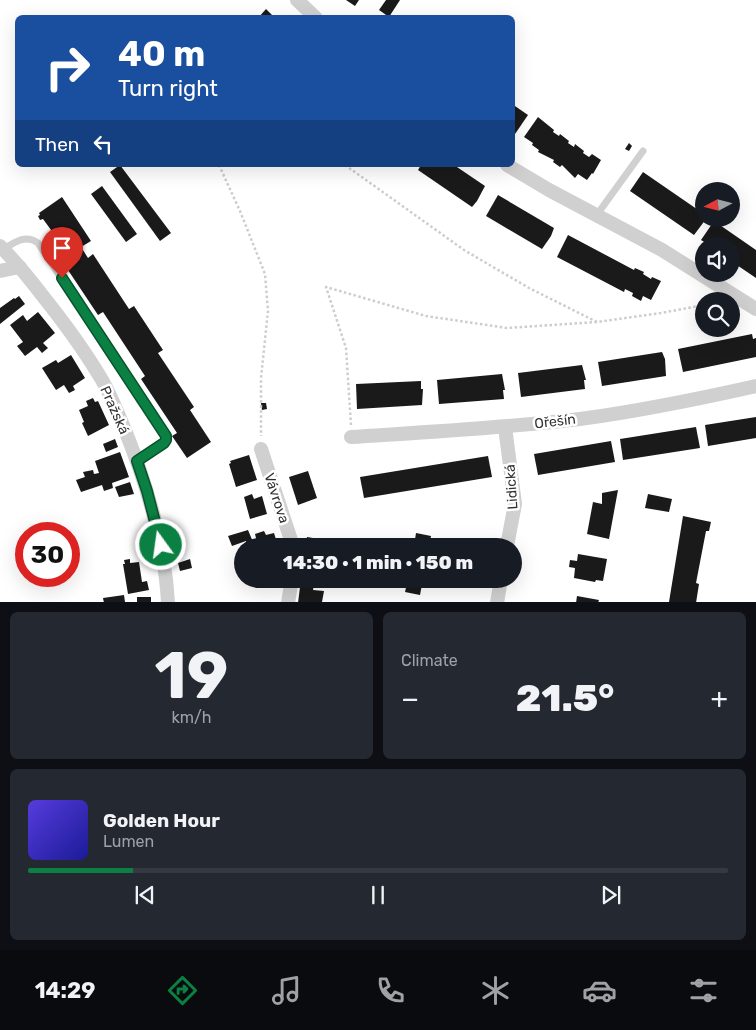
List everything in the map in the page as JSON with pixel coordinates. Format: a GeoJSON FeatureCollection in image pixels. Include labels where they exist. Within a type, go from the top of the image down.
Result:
{"type":"FeatureCollection","features":[{"type":"Feature","properties":{"kind":"street"},"geometry":{"type":"LineString","coordinates":[[297,0],[313,15]]}},
{"type":"Feature","properties":{"kind":"street"},"geometry":{"type":"LineString","coordinates":[[510,167],[596,216],[662,250],[756,308]]}},
{"type":"Feature","properties":{"kind":"street","name":"Pražská"},"geometry":{"type":"LineString","coordinates":[[2,247],[62,320],[100,375],[113,401],[137,461],[161,542],[168,602]]}},
{"type":"Feature","properties":{"kind":"street"},"geometry":{"type":"LineString","coordinates":[[0,271],[20,267]]}},
{"type":"Feature","properties":{"kind":"street","name":"Ořešín"},"geometry":{"type":"LineString","coordinates":[[351,438],[505,427],[579,419],[662,406],[756,386]]}},
{"type":"Feature","properties":{"kind":"street","name":"Lidická"},"geometry":{"type":"LineString","coordinates":[[505,427],[515,504],[509,538]]}},
{"type":"Feature","properties":{"kind":"street","name":"Vávrova"},"geometry":{"type":"LineString","coordinates":[[261,449],[290,538]]}},
{"type":"Feature","properties":{"kind":"street"},"geometry":{"type":"LineString","coordinates":[[288,602],[290,588]]}},
{"type":"Feature","properties":{"kind":"street"},"geometry":{"type":"LineString","coordinates":[[497,602],[499,588]]}},
{"type":"Feature","properties":{"kind":"lane"},"geometry":{"type":"LineString","coordinates":[[596,216],[643,151]]}},
{"type":"Feature","properties":{"kind":"lane"},"geometry":{"type":"LineString","coordinates":[[2,247],[25,238],[38,243],[166,436],[164,443],[137,461]]}},
{"type":"Feature","properties":{"kind":"path"},"geometry":{"type":"LineString","coordinates":[[220,167],[265,274],[268,311],[261,378],[261,449]]}},
{"type":"Feature","properties":{"kind":"path"},"geometry":{"type":"LineString","coordinates":[[348,167],[464,250],[530,288],[598,322]]}},
{"type":"Feature","properties":{"kind":"path"},"geometry":{"type":"LineString","coordinates":[[351,438],[346,348],[326,287],[426,316],[507,328],[598,322],[695,307]]}},
{"type":"Feature","properties":{"kind":"building"},"geometry":{"type":"Polygon","coordinates":[[[346,0],[359,0],[355,6],[346,0]]]}},
{"type":"Feature","properties":{"kind":"building"},"geometry":{"type":"Polygon","coordinates":[[[386,0],[400,0],[390,15],[386,15],[379,10],[386,0]]]}},
{"type":"Feature","properties":{"kind":"building"},"geometry":{"type":"Polygon","coordinates":[[[266,9],[272,15],[261,15],[266,9]]]}},
{"type":"Feature","properties":{"kind":"building"},"geometry":{"type":"Polygon","coordinates":[[[515,106],[528,115],[515,134],[515,106]]]}},
{"type":"Feature","properties":{"kind":"building"},"geometry":{"type":"Polygon","coordinates":[[[538,117],[554,130],[553,132],[559,136],[560,134],[569,141],[568,143],[574,147],[575,144],[589,157],[592,154],[601,160],[587,180],[578,174],[575,178],[562,165],[560,167],[553,162],[554,160],[538,152],[539,150],[532,145],[533,143],[524,137],[538,117]]]}},
{"type":"Feature","properties":{"kind":"building"},"geometry":{"type":"Polygon","coordinates":[[[629,143],[632,146],[629,151],[625,149],[629,143]]]}},
{"type":"Feature","properties":{"kind":"building"},"geometry":{"type":"Polygon","coordinates":[[[117,167],[122,167],[171,233],[160,241],[110,172],[117,167]]]}},
{"type":"Feature","properties":{"kind":"building"},"geometry":{"type":"Polygon","coordinates":[[[420,167],[457,167],[485,186],[472,207],[418,170],[420,167]]]}},
{"type":"Feature","properties":{"kind":"building"},"geometry":{"type":"Polygon","coordinates":[[[643,172],[695,208],[695,228],[699,228],[694,235],[630,191],[643,172]]]}},
{"type":"Feature","properties":{"kind":"building"},"geometry":{"type":"Polygon","coordinates":[[[102,186],[137,234],[126,242],[91,194],[102,186]]]}},
{"type":"Feature","properties":{"kind":"building"},"geometry":{"type":"Polygon","coordinates":[[[498,195],[554,228],[542,249],[486,216],[498,195]]]}},
{"type":"Feature","properties":{"kind":"building"},"geometry":{"type":"Polygon","coordinates":[[[62,197],[91,241],[81,247],[88,258],[93,254],[129,309],[134,306],[163,350],[158,353],[194,407],[190,410],[211,442],[187,458],[172,436],[177,433],[141,379],[145,376],[103,312],[98,315],[62,261],[57,264],[42,242],[54,234],[43,219],[40,220],[39,213],[62,197]]]}},
{"type":"Feature","properties":{"kind":"building"},"geometry":{"type":"Polygon","coordinates":[[[709,228],[724,228],[737,237],[703,237],[709,228]]]}},
{"type":"Feature","properties":{"kind":"building"},"geometry":{"type":"Polygon","coordinates":[[[568,235],[634,270],[635,268],[644,272],[643,274],[651,279],[652,277],[661,281],[651,300],[643,296],[641,301],[632,296],[633,293],[625,289],[624,292],[557,257],[568,235]]]}},
{"type":"Feature","properties":{"kind":"building"},"geometry":{"type":"Polygon","coordinates":[[[740,239],[756,250],[756,278],[740,267],[740,239]]]}},
{"type":"Feature","properties":{"kind":"building"},"geometry":{"type":"Polygon","coordinates":[[[19,296],[25,304],[0,324],[0,308],[19,296]]]}},
{"type":"Feature","properties":{"kind":"building"},"geometry":{"type":"Polygon","coordinates":[[[38,312],[55,333],[43,343],[48,348],[42,353],[37,347],[25,356],[17,346],[23,342],[10,325],[23,315],[27,321],[38,312]]]}},
{"type":"Feature","properties":{"kind":"building"},"geometry":{"type":"Polygon","coordinates":[[[752,334],[753,339],[756,338],[756,357],[683,372],[678,349],[752,334]]]}},
{"type":"Feature","properties":{"kind":"building"},"geometry":{"type":"Polygon","coordinates":[[[662,352],[665,359],[666,376],[602,386],[598,362],[662,352]]]}},
{"type":"Feature","properties":{"kind":"building"},"geometry":{"type":"Polygon","coordinates":[[[71,355],[85,378],[73,386],[75,390],[69,393],[64,385],[56,390],[42,368],[56,360],[58,363],[71,355]]]}},
{"type":"Feature","properties":{"kind":"building"},"geometry":{"type":"Polygon","coordinates":[[[582,365],[586,380],[584,380],[585,389],[521,397],[518,373],[582,365]]]}},
{"type":"Feature","properties":{"kind":"building"},"geometry":{"type":"Polygon","coordinates":[[[502,374],[505,390],[503,390],[504,399],[439,404],[437,380],[502,374]]]}},
{"type":"Feature","properties":{"kind":"building"},"geometry":{"type":"Polygon","coordinates":[[[421,381],[421,389],[423,389],[422,405],[357,409],[356,384],[421,381]]]}},
{"type":"Feature","properties":{"kind":"building"},"geometry":{"type":"Polygon","coordinates":[[[93,398],[95,402],[98,401],[109,425],[88,436],[79,410],[88,406],[86,401],[93,398]]]}},
{"type":"Feature","properties":{"kind":"building"},"geometry":{"type":"Polygon","coordinates":[[[261,403],[266,403],[267,409],[262,410],[261,403]]]}},
{"type":"Feature","properties":{"kind":"building"},"geometry":{"type":"Polygon","coordinates":[[[756,417],[756,438],[708,446],[705,425],[756,417]]]}},
{"type":"Feature","properties":{"kind":"building"},"geometry":{"type":"Polygon","coordinates":[[[696,427],[700,448],[623,460],[620,439],[696,427]]]}},
{"type":"Feature","properties":{"kind":"building"},"geometry":{"type":"Polygon","coordinates":[[[115,439],[118,447],[106,452],[103,444],[115,439]]]}},
{"type":"Feature","properties":{"kind":"building"},"geometry":{"type":"Polygon","coordinates":[[[611,441],[615,462],[538,475],[534,454],[611,441]]]}},
{"type":"Feature","properties":{"kind":"building"},"geometry":{"type":"Polygon","coordinates":[[[120,452],[129,477],[112,483],[113,488],[104,491],[102,485],[81,492],[76,480],[85,477],[83,472],[93,470],[94,474],[99,473],[95,461],[120,452]]]}},
{"type":"Feature","properties":{"kind":"building"},"geometry":{"type":"Polygon","coordinates":[[[249,455],[257,480],[236,487],[229,464],[231,463],[230,461],[249,455]]]}},
{"type":"Feature","properties":{"kind":"building"},"geometry":{"type":"Polygon","coordinates":[[[488,456],[492,477],[364,498],[360,477],[488,456]]]}},
{"type":"Feature","properties":{"kind":"building"},"geometry":{"type":"Polygon","coordinates":[[[308,471],[317,498],[298,505],[289,477],[308,471]]]}},
{"type":"Feature","properties":{"kind":"building"},"geometry":{"type":"Polygon","coordinates":[[[130,482],[134,494],[119,497],[115,487],[130,482]]]}},
{"type":"Feature","properties":{"kind":"building"},"geometry":{"type":"Polygon","coordinates":[[[618,490],[609,539],[587,534],[593,502],[602,504],[602,493],[618,490]]]}},
{"type":"Feature","properties":{"kind":"building"},"geometry":{"type":"Polygon","coordinates":[[[252,494],[254,499],[262,496],[267,514],[250,519],[244,497],[252,494]]]}},
{"type":"Feature","properties":{"kind":"building"},"geometry":{"type":"Polygon","coordinates":[[[648,494],[672,499],[669,512],[645,508],[648,494]]]}},
{"type":"Feature","properties":{"kind":"building"},"geometry":{"type":"Polygon","coordinates":[[[683,516],[711,522],[709,531],[706,531],[696,583],[699,584],[696,602],[669,602],[683,516]]]}},
{"type":"Feature","properties":{"kind":"building"},"geometry":{"type":"Polygon","coordinates":[[[248,530],[251,538],[234,538],[234,545],[232,546],[228,536],[248,530]]]}},
{"type":"Feature","properties":{"kind":"building"},"geometry":{"type":"Polygon","coordinates":[[[264,531],[266,535],[274,533],[276,538],[256,538],[255,534],[264,531]]]}},
{"type":"Feature","properties":{"kind":"building"},"geometry":{"type":"Polygon","coordinates":[[[416,533],[431,536],[431,538],[415,538],[416,533]]]}},
{"type":"Feature","properties":{"kind":"building"},"geometry":{"type":"Polygon","coordinates":[[[578,554],[607,559],[603,581],[596,580],[595,582],[574,578],[575,568],[569,567],[570,560],[577,561],[578,554]]]}},
{"type":"Feature","properties":{"kind":"building"},"geometry":{"type":"Polygon","coordinates":[[[130,559],[130,563],[139,562],[142,582],[147,581],[149,590],[128,594],[123,564],[125,564],[124,560],[130,559]]]}},
{"type":"Feature","properties":{"kind":"building"},"geometry":{"type":"Polygon","coordinates":[[[190,559],[192,568],[180,571],[178,563],[190,559]]]}},
{"type":"Feature","properties":{"kind":"building"},"geometry":{"type":"Polygon","coordinates":[[[300,588],[313,588],[313,590],[324,591],[322,602],[298,602],[300,588]]]}},
{"type":"Feature","properties":{"kind":"building"},"geometry":{"type":"Polygon","coordinates":[[[406,588],[421,588],[420,595],[405,592],[406,588]]]}},
{"type":"Feature","properties":{"kind":"building"},"geometry":{"type":"Polygon","coordinates":[[[124,595],[125,602],[104,602],[103,598],[124,595]]]}},
{"type":"Feature","properties":{"kind":"building"},"geometry":{"type":"Polygon","coordinates":[[[577,596],[599,600],[598,602],[576,602],[577,596]]]}},
{"type":"Feature","properties":{"kind":"building"},"geometry":{"type":"Polygon","coordinates":[[[137,597],[151,597],[151,602],[137,602],[137,597]]]}},
{"type":"Feature","properties":{"kind":"route"},"geometry":{"type":"LineString","coordinates":[[62,278],[166,436],[164,443],[137,461],[161,545]]}}]}
